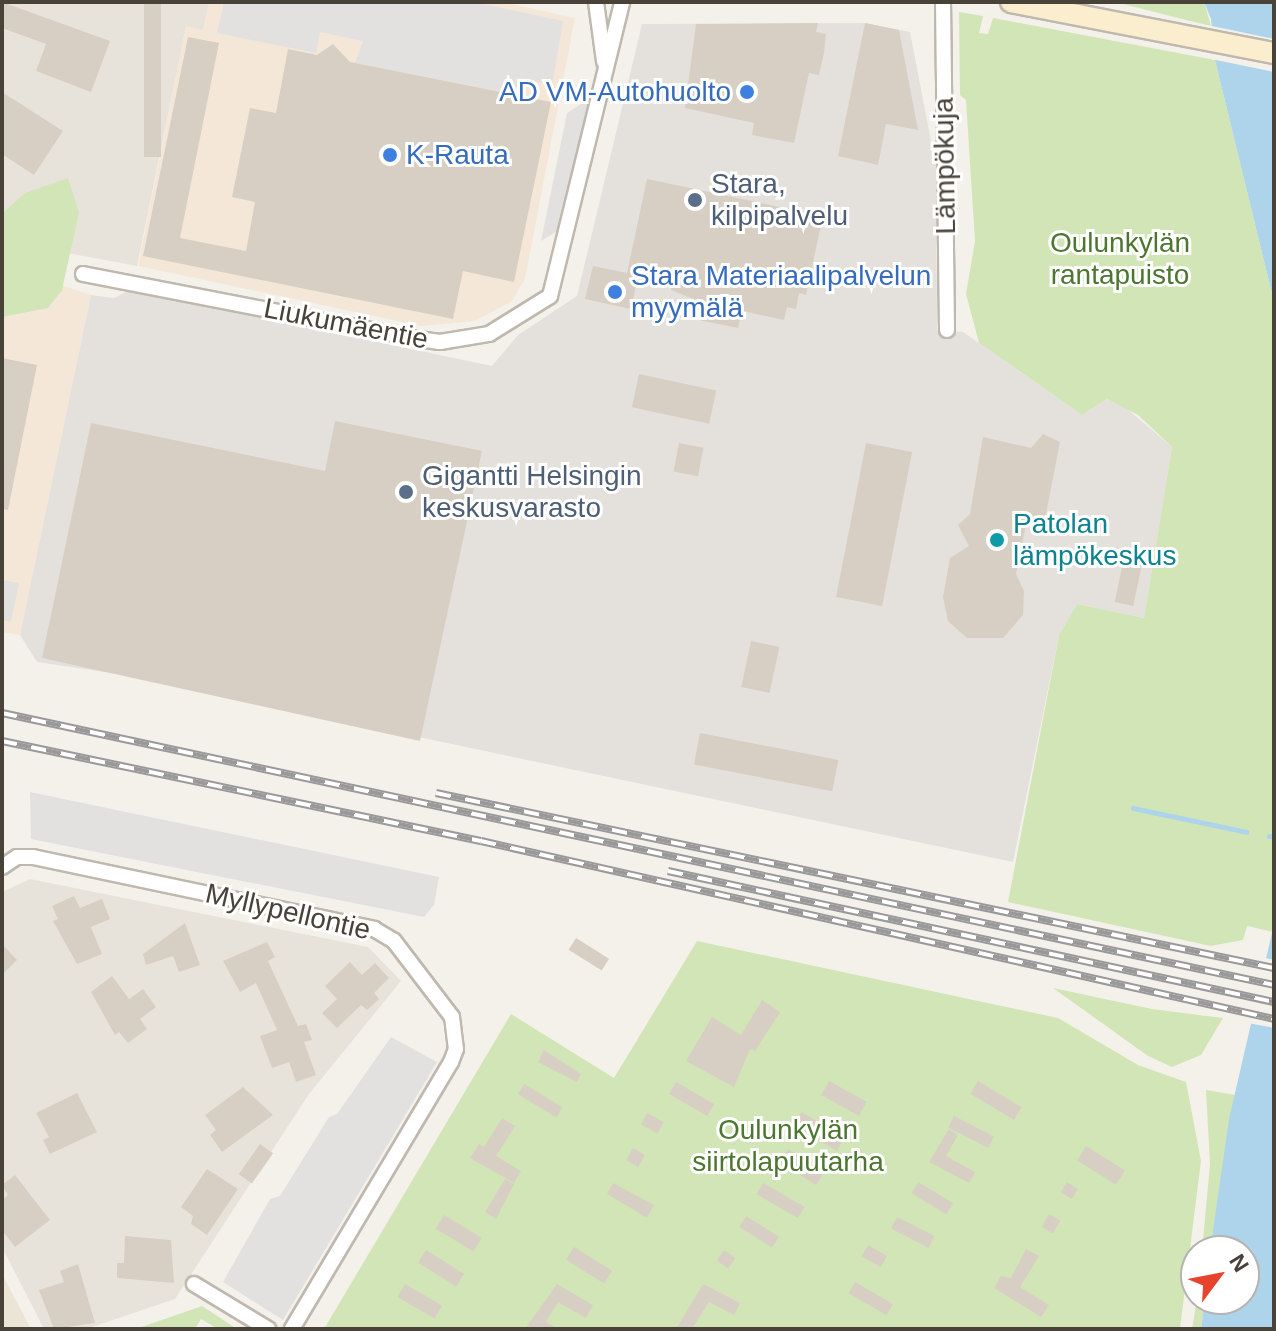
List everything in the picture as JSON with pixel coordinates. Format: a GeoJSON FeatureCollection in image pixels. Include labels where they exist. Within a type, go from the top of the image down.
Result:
{"type":"FeatureCollection","features":[{"type":"Feature","properties":{"kind":"main road"},"geometry":{"type":"LineString","coordinates":[[1011,2],[1274,53]]}},
{"type":"Feature","properties":{"kind":"street","name":"Liukumäentie"},"geometry":{"type":"LineString","coordinates":[[596,2],[604,61]]}},
{"type":"Feature","properties":{"kind":"street","name":"Liukumäentie"},"geometry":{"type":"LineString","coordinates":[[83,274],[411,338],[440,342],[489,334],[550,296],[562,262],[604,61],[622,2]]}},
{"type":"Feature","properties":{"kind":"street","name":"Lämpökuja"},"geometry":{"type":"LineString","coordinates":[[943,2],[947,330]]}},
{"type":"Feature","properties":{"kind":"street","name":"Myllypellontie"},"geometry":{"type":"LineString","coordinates":[[2,867],[17,857],[374,929],[394,941],[452,1017],[456,1049],[451,1062],[292,1329]]}},
{"type":"Feature","properties":{"kind":"street"},"geometry":{"type":"LineString","coordinates":[[194,1284],[268,1329]]}},
{"type":"Feature","properties":{"kind":"shaded area"},"geometry":{"type":"Polygon","coordinates":[[[2,2],[209,2],[203,31],[186,27],[137,266],[67,253],[2,291],[2,2]]]}},
{"type":"Feature","properties":{"kind":"shaded area"},"geometry":{"type":"Polygon","coordinates":[[[209,2],[502,2],[575,18],[525,279],[511,302],[474,321],[421,326],[138,266],[186,26],[203,30],[209,2]]]}},
{"type":"Feature","properties":{"kind":"shaded area"},"geometry":{"type":"Polygon","coordinates":[[[224,2],[474,2],[563,21],[552,85],[519,78],[514,94],[355,63],[363,41],[320,32],[316,53],[217,33],[224,2]]]}},
{"type":"Feature","properties":{"kind":"shaded area"},"geometry":{"type":"Polygon","coordinates":[[[865,23],[910,32],[936,167],[937,330],[963,332],[1082,415],[1107,399],[1126,408],[1172,447],[1144,618],[1077,604],[1059,635],[1013,862],[118,674],[37,662],[20,635],[91,295],[114,298],[130,290],[492,366],[518,335],[577,296],[642,24],[865,23]]]}},
{"type":"Feature","properties":{"kind":"shaded area"},"geometry":{"type":"Polygon","coordinates":[[[584,102],[595,104],[568,234],[556,232],[541,241],[567,113],[584,102]]]}},
{"type":"Feature","properties":{"kind":"shaded area"},"geometry":{"type":"Polygon","coordinates":[[[59,284],[91,295],[20,635],[2,632],[2,291],[59,284]]]}},
{"type":"Feature","properties":{"kind":"shaded area"},"geometry":{"type":"Polygon","coordinates":[[[2,580],[19,583],[11,622],[2,620],[2,580]]]}},
{"type":"Feature","properties":{"kind":"shaded area"},"geometry":{"type":"Polygon","coordinates":[[[30,792],[439,877],[434,905],[424,917],[31,839],[30,792]]]}},
{"type":"Feature","properties":{"kind":"shaded area"},"geometry":{"type":"Polygon","coordinates":[[[30,879],[368,947],[401,981],[309,1094],[175,1299],[86,1329],[44,1329],[2,1247],[2,892],[30,879]]]}},
{"type":"Feature","properties":{"kind":"shaded area"},"geometry":{"type":"Polygon","coordinates":[[[391,1037],[437,1062],[283,1320],[223,1282],[270,1199],[280,1196],[329,1117],[337,1114],[391,1037]]]}},
{"type":"Feature","properties":{"kind":"shaded area"},"geometry":{"type":"Polygon","coordinates":[[[2,1274],[31,1329],[2,1329],[2,1274]]]}},
{"type":"Feature","properties":{"kind":"green space"},"geometry":{"type":"Polygon","coordinates":[[[1115,2],[1204,2],[1211,26],[1186,20],[1115,2]]]}},
{"type":"Feature","properties":{"kind":"green space","name":"Oulunkylän rantapuisto"},"geometry":{"type":"Polygon","coordinates":[[[959,12],[983,16],[979,33],[988,34],[993,18],[1215,60],[1274,302],[1273,932],[1247,926],[1243,940],[1211,946],[1008,902],[1059,635],[1077,604],[1144,618],[1172,447],[1138,415],[1107,399],[1082,415],[979,343],[966,294],[975,241],[966,100],[960,95],[959,12]]]}},
{"type":"Feature","properties":{"kind":"green space"},"geometry":{"type":"Polygon","coordinates":[[[68,178],[79,213],[62,290],[48,308],[2,317],[2,214],[25,193],[68,178]]]}},
{"type":"Feature","properties":{"kind":"green space","name":"Oulunkylän siirtolapuutarha"},"geometry":{"type":"Polygon","coordinates":[[[697,941],[1058,1018],[1138,1065],[1186,1082],[1201,1161],[1192,1235],[1180,1235],[1180,1329],[324,1329],[511,1014],[614,1078],[697,941]]]}},
{"type":"Feature","properties":{"kind":"green space"},"geometry":{"type":"Polygon","coordinates":[[[1053,988],[1152,1009],[1223,1018],[1201,1055],[1172,1067],[1148,1056],[1053,988]]]}},
{"type":"Feature","properties":{"kind":"green space"},"geometry":{"type":"Polygon","coordinates":[[[1206,1090],[1235,1095],[1213,1235],[1203,1235],[1210,1164],[1206,1090]]]}},
{"type":"Feature","properties":{"kind":"green space"},"geometry":{"type":"Polygon","coordinates":[[[202,1306],[237,1329],[218,1329],[201,1319],[195,1329],[136,1329],[202,1306]]]}},
{"type":"Feature","properties":{"kind":"green space"},"geometry":{"type":"Polygon","coordinates":[[[1194,1315],[1203,1315],[1201,1329],[1192,1329],[1194,1315]]]}},
{"type":"Feature","properties":{"kind":"water"},"geometry":{"type":"Polygon","coordinates":[[[1204,2],[1274,2],[1274,302],[1215,60],[1211,19],[1204,2]]]}},
{"type":"Feature","properties":{"kind":"water"},"geometry":{"type":"Polygon","coordinates":[[[1274,924],[1274,1329],[1201,1329],[1203,1315],[1260,1315],[1260,1235],[1212,1235],[1229,1119],[1274,924]]]}},
{"type":"Feature","properties":{"kind":"pier"},"geometry":{"type":"Polygon","coordinates":[[[1207,25],[1274,39],[1274,72],[1211,59],[1207,25]]]}},
{"type":"Feature","properties":{"kind":"pier"},"geometry":{"type":"Polygon","coordinates":[[[1262,957],[1274,960],[1274,1028],[1248,1023],[1262,957]]]}},
{"type":"Feature","properties":{"kind":"building"},"geometry":{"type":"Polygon","coordinates":[[[2,2],[110,41],[91,92],[36,71],[46,44],[2,28],[2,2]]]}},
{"type":"Feature","properties":{"kind":"building"},"geometry":{"type":"Polygon","coordinates":[[[144,2],[161,2],[161,157],[144,157],[144,2]]]}},
{"type":"Feature","properties":{"kind":"building","name":"AD VM-Autohuolto"},"geometry":{"type":"Polygon","coordinates":[[[818,23],[816,32],[826,34],[824,53],[819,75],[809,73],[794,143],[752,135],[754,123],[685,108],[696,24],[818,23]]]}},
{"type":"Feature","properties":{"kind":"building"},"geometry":{"type":"Polygon","coordinates":[[[865,23],[899,30],[918,130],[886,124],[878,165],[838,156],[865,23]]]}},
{"type":"Feature","properties":{"kind":"building","name":"K-Rauta"},"geometry":{"type":"Polygon","coordinates":[[[188,37],[219,43],[180,238],[246,251],[255,202],[232,197],[250,108],[276,113],[288,49],[317,55],[333,44],[350,62],[551,102],[514,282],[463,271],[453,319],[143,256],[188,37]]]}},
{"type":"Feature","properties":{"kind":"building"},"geometry":{"type":"Polygon","coordinates":[[[2,92],[63,131],[34,175],[2,154],[2,92]]]}},
{"type":"Feature","properties":{"kind":"building"},"geometry":{"type":"Polygon","coordinates":[[[647,179],[823,216],[806,295],[799,293],[796,309],[787,307],[784,320],[742,311],[738,328],[694,319],[698,301],[671,290],[672,283],[629,274],[638,276],[631,309],[585,299],[593,266],[627,273],[647,179]]]}},
{"type":"Feature","properties":{"kind":"building"},"geometry":{"type":"Polygon","coordinates":[[[2,358],[37,365],[8,510],[2,509],[2,358]]]}},
{"type":"Feature","properties":{"kind":"building"},"geometry":{"type":"Polygon","coordinates":[[[639,374],[716,390],[709,424],[632,407],[639,374]]]}},
{"type":"Feature","properties":{"kind":"building"},"geometry":{"type":"Polygon","coordinates":[[[335,421],[482,451],[420,741],[42,658],[91,423],[325,471],[335,421]]]}},
{"type":"Feature","properties":{"kind":"building","name":"Patolan lämpökeskus"},"geometry":{"type":"Polygon","coordinates":[[[1043,434],[1060,442],[1043,529],[1026,525],[1016,574],[1024,591],[1023,615],[1003,638],[967,638],[948,621],[943,597],[950,558],[969,546],[958,525],[970,514],[983,437],[1031,448],[1043,434]]]}},
{"type":"Feature","properties":{"kind":"building"},"geometry":{"type":"Polygon","coordinates":[[[679,443],[704,448],[698,476],[673,471],[679,443]]]}},
{"type":"Feature","properties":{"kind":"building"},"geometry":{"type":"Polygon","coordinates":[[[866,443],[912,452],[882,606],[836,597],[866,443]]]}},
{"type":"Feature","properties":{"kind":"building"},"geometry":{"type":"Polygon","coordinates":[[[1124,558],[1143,562],[1133,606],[1115,602],[1124,558]]]}},
{"type":"Feature","properties":{"kind":"building"},"geometry":{"type":"Polygon","coordinates":[[[751,641],[779,647],[770,693],[741,687],[751,641]]]}},
{"type":"Feature","properties":{"kind":"building"},"geometry":{"type":"Polygon","coordinates":[[[700,733],[838,760],[832,791],[694,764],[700,733]]]}},
{"type":"Feature","properties":{"kind":"building"},"geometry":{"type":"Polygon","coordinates":[[[74,896],[80,908],[102,899],[110,919],[91,927],[102,954],[77,964],[53,921],[58,919],[52,906],[74,896]]]}},
{"type":"Feature","properties":{"kind":"building"},"geometry":{"type":"Polygon","coordinates":[[[185,923],[200,965],[179,972],[173,956],[146,965],[143,954],[185,923]]]}},
{"type":"Feature","properties":{"kind":"building"},"geometry":{"type":"Polygon","coordinates":[[[576,938],[609,959],[602,971],[569,950],[576,938]]]}},
{"type":"Feature","properties":{"kind":"building"},"geometry":{"type":"Polygon","coordinates":[[[267,942],[275,957],[268,961],[298,1026],[306,1024],[312,1040],[304,1042],[316,1075],[296,1082],[289,1062],[272,1068],[260,1036],[277,1030],[256,983],[240,992],[223,961],[267,942]]]}},
{"type":"Feature","properties":{"kind":"building"},"geometry":{"type":"Polygon","coordinates":[[[2,944],[17,960],[2,975],[2,944]]]}},
{"type":"Feature","properties":{"kind":"building"},"geometry":{"type":"Polygon","coordinates":[[[350,962],[362,975],[375,963],[389,978],[374,993],[379,999],[367,1010],[361,1005],[337,1028],[322,1013],[337,999],[325,986],[350,962]]]}},
{"type":"Feature","properties":{"kind":"building"},"geometry":{"type":"Polygon","coordinates":[[[112,976],[129,999],[143,989],[156,1007],[140,1019],[147,1029],[128,1043],[119,1032],[115,1035],[91,992],[112,976]]]}},
{"type":"Feature","properties":{"kind":"building"},"geometry":{"type":"Polygon","coordinates":[[[762,1000],[780,1012],[755,1051],[750,1049],[734,1087],[686,1061],[712,1017],[741,1035],[762,1000]]]}},
{"type":"Feature","properties":{"kind":"building"},"geometry":{"type":"Polygon","coordinates":[[[544,1050],[581,1074],[577,1082],[538,1062],[544,1050]]]}},
{"type":"Feature","properties":{"kind":"building"},"geometry":{"type":"Polygon","coordinates":[[[829,1081],[867,1102],[859,1116],[821,1095],[829,1081]]]}},
{"type":"Feature","properties":{"kind":"building"},"geometry":{"type":"Polygon","coordinates":[[[978,1081],[1022,1107],[1014,1120],[970,1094],[978,1081]]]}},
{"type":"Feature","properties":{"kind":"building"},"geometry":{"type":"Polygon","coordinates":[[[676,1082],[714,1104],[707,1116],[669,1094],[676,1082]]]}},
{"type":"Feature","properties":{"kind":"building"},"geometry":{"type":"Polygon","coordinates":[[[524,1084],[563,1107],[556,1117],[518,1094],[524,1084]]]}},
{"type":"Feature","properties":{"kind":"building"},"geometry":{"type":"Polygon","coordinates":[[[243,1087],[273,1115],[222,1152],[210,1135],[216,1130],[205,1115],[243,1087]]]}},
{"type":"Feature","properties":{"kind":"building"},"geometry":{"type":"Polygon","coordinates":[[[77,1093],[97,1132],[50,1154],[43,1140],[49,1137],[36,1113],[77,1093]]]}},
{"type":"Feature","properties":{"kind":"building"},"geometry":{"type":"Polygon","coordinates":[[[802,1112],[844,1138],[837,1151],[800,1130],[795,1122],[802,1112]]]}},
{"type":"Feature","properties":{"kind":"building"},"geometry":{"type":"Polygon","coordinates":[[[647,1113],[664,1122],[658,1133],[641,1124],[647,1113]]]}},
{"type":"Feature","properties":{"kind":"building"},"geometry":{"type":"Polygon","coordinates":[[[954,1116],[994,1136],[988,1148],[948,1128],[954,1116]]]}},
{"type":"Feature","properties":{"kind":"building"},"geometry":{"type":"Polygon","coordinates":[[[502,1118],[515,1126],[496,1156],[521,1171],[514,1183],[470,1158],[479,1144],[484,1147],[502,1118]]]}},
{"type":"Feature","properties":{"kind":"building"},"geometry":{"type":"Polygon","coordinates":[[[949,1129],[958,1135],[946,1156],[975,1172],[969,1183],[929,1162],[949,1129]]]}},
{"type":"Feature","properties":{"kind":"building"},"geometry":{"type":"Polygon","coordinates":[[[260,1144],[273,1153],[252,1183],[239,1174],[260,1144]]]}},
{"type":"Feature","properties":{"kind":"building"},"geometry":{"type":"Polygon","coordinates":[[[1086,1146],[1125,1170],[1116,1185],[1077,1160],[1086,1146]]]}},
{"type":"Feature","properties":{"kind":"building"},"geometry":{"type":"Polygon","coordinates":[[[633,1148],[645,1155],[638,1167],[626,1160],[633,1148]]]}},
{"type":"Feature","properties":{"kind":"building"},"geometry":{"type":"Polygon","coordinates":[[[788,1149],[824,1172],[816,1185],[780,1162],[788,1149]]]}},
{"type":"Feature","properties":{"kind":"building"},"geometry":{"type":"Polygon","coordinates":[[[207,1169],[238,1189],[207,1235],[191,1224],[193,1216],[181,1207],[207,1169]]]}},
{"type":"Feature","properties":{"kind":"building"},"geometry":{"type":"Polygon","coordinates":[[[15,1175],[50,1220],[15,1247],[2,1230],[2,1200],[8,1195],[2,1185],[15,1175]]]}},
{"type":"Feature","properties":{"kind":"building"},"geometry":{"type":"Polygon","coordinates":[[[505,1179],[514,1184],[496,1219],[485,1212],[505,1179]]]}},
{"type":"Feature","properties":{"kind":"building"},"geometry":{"type":"Polygon","coordinates":[[[918,1182],[953,1203],[946,1214],[911,1193],[918,1182]]]}},
{"type":"Feature","properties":{"kind":"building"},"geometry":{"type":"Polygon","coordinates":[[[1067,1182],[1078,1189],[1072,1199],[1061,1192],[1067,1182]]]}},
{"type":"Feature","properties":{"kind":"building"},"geometry":{"type":"Polygon","coordinates":[[[613,1183],[654,1205],[647,1218],[607,1194],[613,1183]]]}},
{"type":"Feature","properties":{"kind":"building"},"geometry":{"type":"Polygon","coordinates":[[[763,1183],[805,1207],[798,1218],[756,1194],[763,1183]]]}},
{"type":"Feature","properties":{"kind":"building"},"geometry":{"type":"Polygon","coordinates":[[[1049,1214],[1060,1220],[1053,1233],[1042,1227],[1049,1214]]]}},
{"type":"Feature","properties":{"kind":"building"},"geometry":{"type":"Polygon","coordinates":[[[444,1215],[482,1238],[473,1251],[436,1229],[444,1215]]]}},
{"type":"Feature","properties":{"kind":"building"},"geometry":{"type":"Polygon","coordinates":[[[746,1216],[779,1237],[772,1248],[739,1227],[746,1216]]]}},
{"type":"Feature","properties":{"kind":"building"},"geometry":{"type":"Polygon","coordinates":[[[897,1217],[934,1236],[929,1248],[891,1229],[897,1217]]]}},
{"type":"Feature","properties":{"kind":"building"},"geometry":{"type":"Polygon","coordinates":[[[125,1236],[171,1240],[174,1283],[117,1278],[117,1263],[124,1263],[125,1236]]]}},
{"type":"Feature","properties":{"kind":"building"},"geometry":{"type":"Polygon","coordinates":[[[868,1245],[887,1256],[881,1267],[862,1256],[868,1245]]]}},
{"type":"Feature","properties":{"kind":"building"},"geometry":{"type":"Polygon","coordinates":[[[574,1247],[612,1271],[604,1284],[566,1260],[574,1247]]]}},
{"type":"Feature","properties":{"kind":"building"},"geometry":{"type":"Polygon","coordinates":[[[1026,1249],[1039,1256],[1020,1287],[1049,1305],[1041,1317],[994,1288],[1001,1276],[1011,1278],[1026,1249]]]}},
{"type":"Feature","properties":{"kind":"building"},"geometry":{"type":"Polygon","coordinates":[[[426,1250],[464,1274],[456,1287],[418,1263],[426,1250]]]}},
{"type":"Feature","properties":{"kind":"building"},"geometry":{"type":"Polygon","coordinates":[[[724,1250],[736,1258],[728,1269],[717,1261],[724,1250]]]}},
{"type":"Feature","properties":{"kind":"building"},"geometry":{"type":"Polygon","coordinates":[[[78,1264],[95,1323],[54,1329],[39,1290],[64,1282],[60,1271],[78,1264]]]}},
{"type":"Feature","properties":{"kind":"building"},"geometry":{"type":"Polygon","coordinates":[[[855,1282],[893,1304],[887,1315],[848,1293],[855,1282]]]}},
{"type":"Feature","properties":{"kind":"building"},"geometry":{"type":"Polygon","coordinates":[[[405,1284],[442,1306],[435,1318],[397,1297],[405,1284]]]}},
{"type":"Feature","properties":{"kind":"building"},"geometry":{"type":"Polygon","coordinates":[[[557,1284],[593,1305],[586,1318],[558,1302],[546,1322],[558,1329],[525,1329],[557,1284]]]}},
{"type":"Feature","properties":{"kind":"building"},"geometry":{"type":"Polygon","coordinates":[[[703,1284],[740,1303],[734,1315],[709,1302],[692,1329],[676,1329],[703,1284]]]}},
{"type":"Feature","properties":{"kind":"waterway"},"geometry":{"type":"LineString","coordinates":[[1133,808],[1247,832]]}},
{"type":"Feature","properties":{"kind":"waterway"},"geometry":{"type":"LineString","coordinates":[[1269,836],[1274,837]]}},
{"type":"Feature","properties":{"kind":"railway"},"geometry":{"type":"LineString","coordinates":[[2,713],[1274,985]]}},
{"type":"Feature","properties":{"kind":"railway"},"geometry":{"type":"LineString","coordinates":[[2,741],[481,841],[1274,1019]]}},
{"type":"Feature","properties":{"kind":"railway"},"geometry":{"type":"LineString","coordinates":[[436,793],[1274,968]]}},
{"type":"Feature","properties":{"kind":"railway"},"geometry":{"type":"LineString","coordinates":[[668,871],[1274,1002]]}},
{"type":"Feature","properties":{"kind":"place","name":"AD VM-Autohuolto"},"geometry":{"type":"Point","coordinates":[747,92]}},
{"type":"Feature","properties":{"kind":"place","name":"K-Rauta"},"geometry":{"type":"Point","coordinates":[390,155]}},
{"type":"Feature","properties":{"kind":"place","name":"Stara, kilpipalvelu"},"geometry":{"type":"Point","coordinates":[695,200]}},
{"type":"Feature","properties":{"kind":"place","name":"Stara Materiaalipalvelun myymälä"},"geometry":{"type":"Point","coordinates":[615,292]}},
{"type":"Feature","properties":{"kind":"place","name":"Gigantti Helsingin keskusvarasto"},"geometry":{"type":"Point","coordinates":[406,492]}},
{"type":"Feature","properties":{"kind":"place","name":"Patolan lämpökeskus"},"geometry":{"type":"Point","coordinates":[997,540]}}]}
